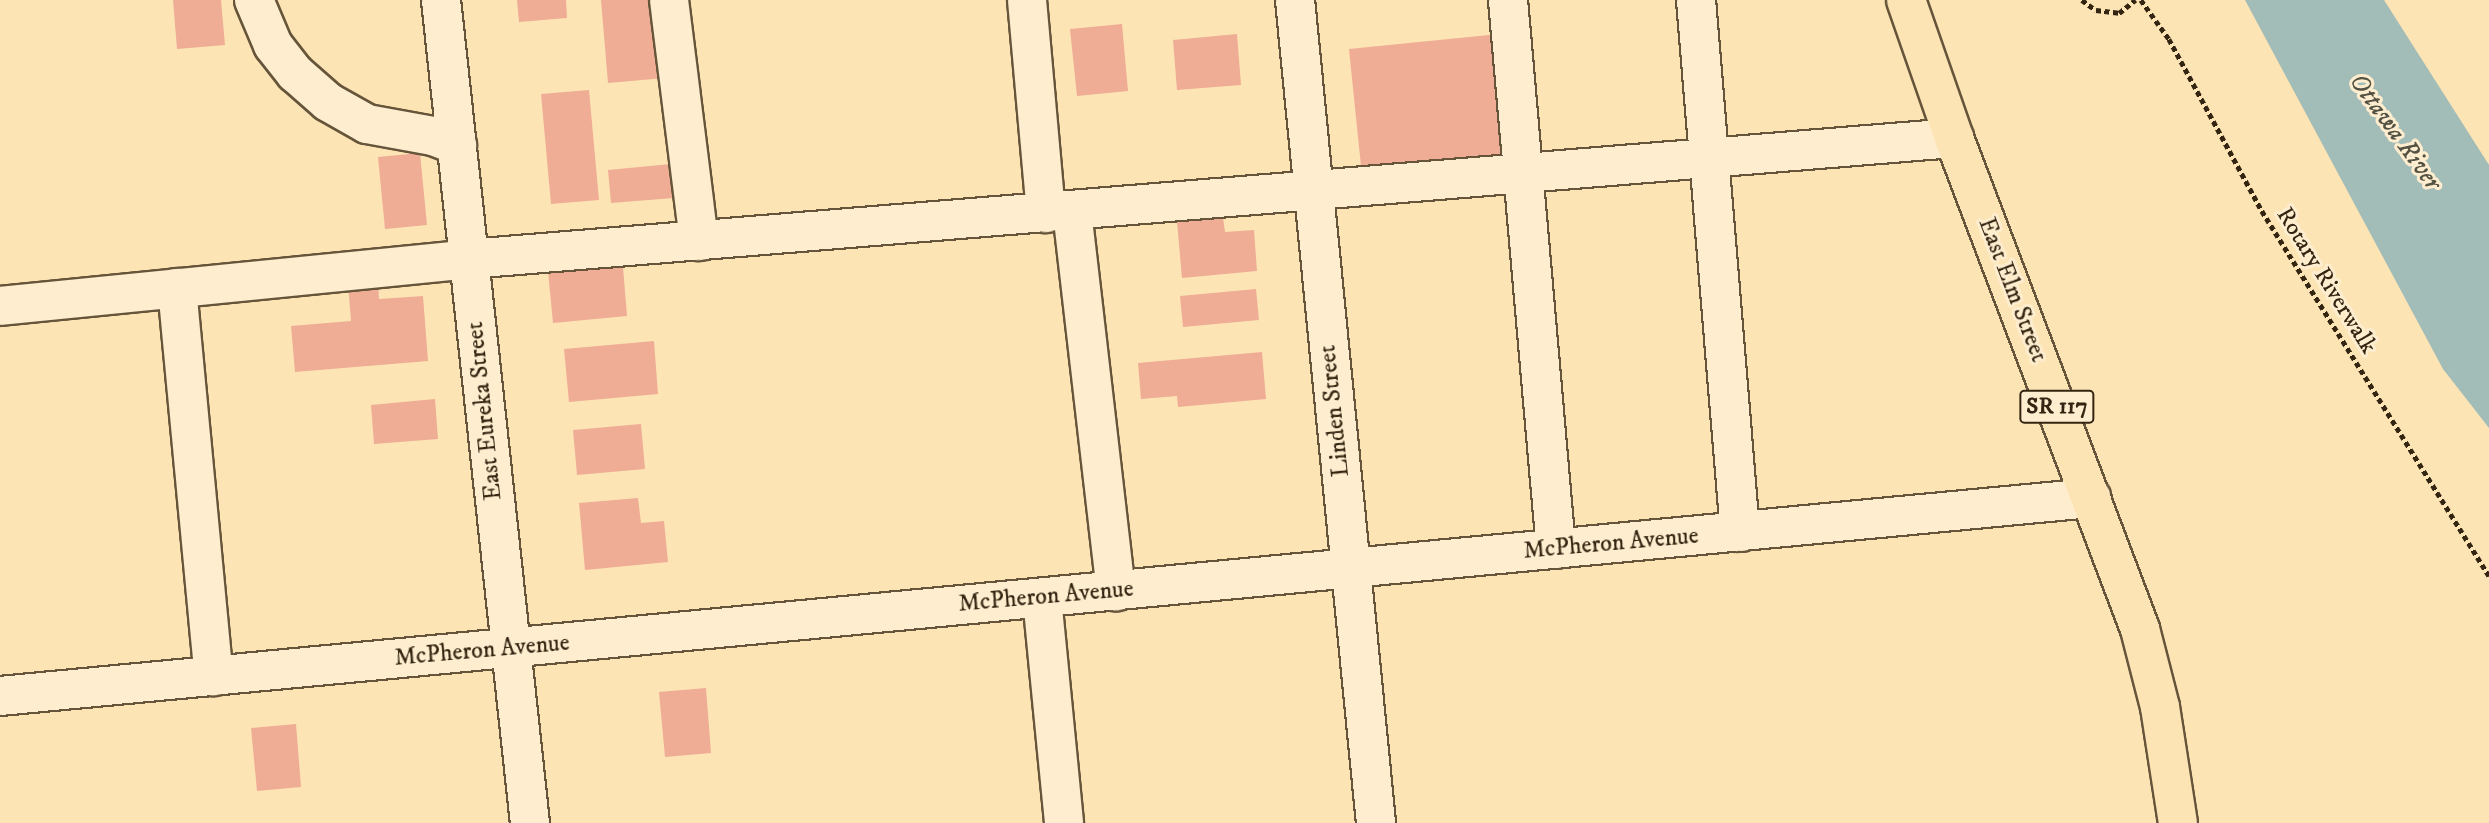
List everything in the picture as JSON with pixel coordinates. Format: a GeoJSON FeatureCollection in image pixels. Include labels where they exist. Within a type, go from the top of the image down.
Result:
{"type":"FeatureCollection","features":[{"type":"Feature","properties":{"kind":"main road","name":"East Elm Street"},"geometry":{"type":"LineString","coordinates":[[1906,0],[1954,138],[2140,629],[2160,707],[2178,823]]}},
{"type":"Feature","properties":{"kind":"street"},"geometry":{"type":"LineString","coordinates":[[254,0],[273,45],[295,73],[328,102],[367,124],[433,136],[457,145]]}},
{"type":"Feature","properties":{"kind":"street","name":"East Eureka Street"},"geometry":{"type":"LineString","coordinates":[[441,0],[530,823]]}},
{"type":"Feature","properties":{"kind":"street"},"geometry":{"type":"LineString","coordinates":[[669,0],[699,241]]}},
{"type":"Feature","properties":{"kind":"street"},"geometry":{"type":"LineString","coordinates":[[1027,0],[1116,591]]}},
{"type":"Feature","properties":{"kind":"street","name":"Linden Street"},"geometry":{"type":"LineString","coordinates":[[1295,0],[1376,823]]}},
{"type":"Feature","properties":{"kind":"street"},"geometry":{"type":"LineString","coordinates":[[1508,0],[1556,549]]}},
{"type":"Feature","properties":{"kind":"street"},"geometry":{"type":"LineString","coordinates":[[1696,0],[1740,531]]}},
{"type":"Feature","properties":{"kind":"street"},"geometry":{"type":"LineString","coordinates":[[0,306],[469,260],[1954,138]]}},
{"type":"Feature","properties":{"kind":"street"},"geometry":{"type":"LineString","coordinates":[[177,288],[214,676]]}},
{"type":"Feature","properties":{"kind":"street","name":"McPheron Avenue"},"geometry":{"type":"LineString","coordinates":[[0,696],[2092,498]]}},
{"type":"Feature","properties":{"kind":"street"},"geometry":{"type":"LineString","coordinates":[[1042,598],[1064,823]]}},
{"type":"Feature","properties":{"kind":"path"},"geometry":{"type":"LineString","coordinates":[[2082,0],[2096,10],[2119,13],[2138,0]]}},
{"type":"Feature","properties":{"kind":"path","name":"Rotary Riverwalk"},"geometry":{"type":"LineString","coordinates":[[2138,0],[2169,39],[2262,211],[2489,576]]}},
{"type":"Feature","properties":{"kind":"water","name":"Ottawa River"},"geometry":{"type":"Polygon","coordinates":[[[2245,0],[2384,0],[2489,165],[2489,428],[2443,369],[2245,0]]]}},
{"type":"Feature","properties":{"kind":"building"},"geometry":{"type":"Polygon","coordinates":[[[173,0],[221,0],[225,45],[177,49],[173,0]]]}},
{"type":"Feature","properties":{"kind":"building"},"geometry":{"type":"Polygon","coordinates":[[[517,0],[566,0],[567,18],[519,22],[517,0]]]}},
{"type":"Feature","properties":{"kind":"building"},"geometry":{"type":"Polygon","coordinates":[[[601,0],[659,0],[665,78],[608,83],[601,0]]]}},
{"type":"Feature","properties":{"kind":"building"},"geometry":{"type":"Polygon","coordinates":[[[1122,24],[1128,91],[1077,96],[1070,29],[1122,24]]]}},
{"type":"Feature","properties":{"kind":"building"},"geometry":{"type":"Polygon","coordinates":[[[1237,34],[1241,85],[1177,90],[1173,40],[1237,34]]]}},
{"type":"Feature","properties":{"kind":"building"},"geometry":{"type":"Polygon","coordinates":[[[1499,34],[1512,161],[1362,176],[1349,49],[1499,34]]]}},
{"type":"Feature","properties":{"kind":"building"},"geometry":{"type":"Polygon","coordinates":[[[589,90],[599,200],[551,204],[541,94],[589,90]]]}},
{"type":"Feature","properties":{"kind":"building"},"geometry":{"type":"Polygon","coordinates":[[[420,153],[427,225],[385,229],[378,157],[420,153]]]}},
{"type":"Feature","properties":{"kind":"building"},"geometry":{"type":"Polygon","coordinates":[[[671,164],[674,198],[611,203],[608,170],[671,164]]]}},
{"type":"Feature","properties":{"kind":"building"},"geometry":{"type":"Polygon","coordinates":[[[1223,218],[1225,232],[1254,230],[1257,271],[1182,278],[1177,222],[1223,218]]]}},
{"type":"Feature","properties":{"kind":"building"},"geometry":{"type":"Polygon","coordinates":[[[622,255],[627,316],[553,323],[547,261],[622,255]]]}},
{"type":"Feature","properties":{"kind":"building"},"geometry":{"type":"Polygon","coordinates":[[[378,281],[379,299],[423,296],[428,361],[295,372],[291,326],[351,321],[348,284],[378,281]]]}},
{"type":"Feature","properties":{"kind":"building"},"geometry":{"type":"Polygon","coordinates":[[[1256,289],[1259,320],[1183,327],[1180,296],[1256,289]]]}},
{"type":"Feature","properties":{"kind":"building"},"geometry":{"type":"Polygon","coordinates":[[[654,341],[658,394],[569,402],[564,349],[654,341]]]}},
{"type":"Feature","properties":{"kind":"building"},"geometry":{"type":"Polygon","coordinates":[[[1262,352],[1266,399],[1178,407],[1177,396],[1141,399],[1138,363],[1262,352]]]}},
{"type":"Feature","properties":{"kind":"building"},"geometry":{"type":"Polygon","coordinates":[[[435,399],[438,439],[374,444],[371,405],[435,399]]]}},
{"type":"Feature","properties":{"kind":"building"},"geometry":{"type":"Polygon","coordinates":[[[641,424],[645,469],[577,475],[573,430],[641,424]]]}},
{"type":"Feature","properties":{"kind":"building"},"geometry":{"type":"Polygon","coordinates":[[[638,498],[641,523],[664,521],[668,562],[585,570],[579,503],[638,498]]]}},
{"type":"Feature","properties":{"kind":"building"},"geometry":{"type":"Polygon","coordinates":[[[706,688],[711,753],[665,757],[659,692],[706,688]]]}},
{"type":"Feature","properties":{"kind":"building"},"geometry":{"type":"Polygon","coordinates":[[[296,724],[301,787],[257,791],[251,728],[296,724]]]}}]}
